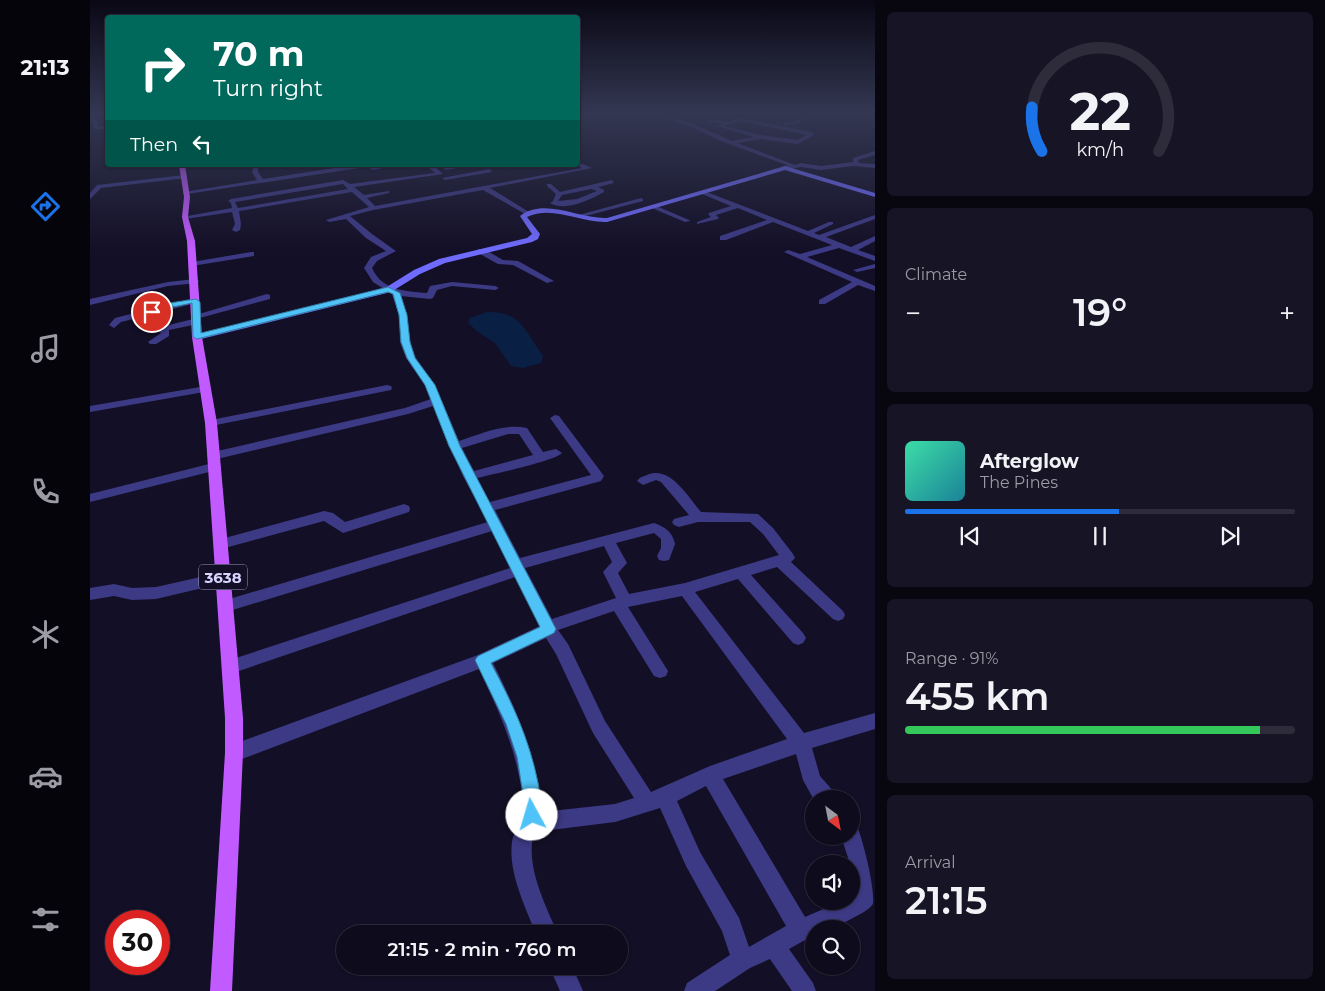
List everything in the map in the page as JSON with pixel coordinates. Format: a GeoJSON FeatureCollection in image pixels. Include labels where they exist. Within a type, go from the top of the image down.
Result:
{"type":"FeatureCollection","features":[{"type":"Feature","properties":{"kind":"main road","name":"3638"},"geometry":{"type":"LineString","coordinates":[[183,171],[186,192],[185,217],[192,241],[196,320],[211,423],[234,718],[234,753],[221,991]]}},
{"type":"Feature","properties":{"kind":"street"},"geometry":{"type":"LineString","coordinates":[[775,158],[788,163],[789,167],[875,195]]}},
{"type":"Feature","properties":{"kind":"street"},"geometry":{"type":"LineString","coordinates":[[857,158],[855,159],[857,164]]}},
{"type":"Feature","properties":{"kind":"street"},"geometry":{"type":"LineString","coordinates":[[553,207],[578,216],[603,221],[789,167],[801,165],[821,168],[857,164],[875,166]]}},
{"type":"Feature","properties":{"kind":"street"},"geometry":{"type":"LineString","coordinates":[[329,220],[347,217],[349,214],[373,208],[589,168],[580,165]]}},
{"type":"Feature","properties":{"kind":"street"},"geometry":{"type":"LineString","coordinates":[[255,167],[261,187]]}},
{"type":"Feature","properties":{"kind":"street"},"geometry":{"type":"LineString","coordinates":[[370,167],[380,167],[387,173],[393,174],[399,180]]}},
{"type":"Feature","properties":{"kind":"street"},"geometry":{"type":"LineString","coordinates":[[432,167],[467,191]]}},
{"type":"Feature","properties":{"kind":"street"},"geometry":{"type":"LineString","coordinates":[[446,168],[454,167]]}},
{"type":"Feature","properties":{"kind":"street"},"geometry":{"type":"LineString","coordinates":[[485,167],[505,183]]}},
{"type":"Feature","properties":{"kind":"street"},"geometry":{"type":"LineString","coordinates":[[550,167],[556,170],[562,169]]}},
{"type":"Feature","properties":{"kind":"street"},"geometry":{"type":"LineString","coordinates":[[231,201],[261,187],[334,168],[347,185],[363,197],[373,208]]}},
{"type":"Feature","properties":{"kind":"street"},"geometry":{"type":"LineString","coordinates":[[90,197],[99,186],[183,171]]}},
{"type":"Feature","properties":{"kind":"street"},"geometry":{"type":"LineString","coordinates":[[186,192],[227,186],[347,185],[490,171]]}},
{"type":"Feature","properties":{"kind":"street"},"geometry":{"type":"LineString","coordinates":[[185,217],[292,201],[393,174]]}},
{"type":"Feature","properties":{"kind":"street"},"geometry":{"type":"LineString","coordinates":[[559,194],[612,182]]}},
{"type":"Feature","properties":{"kind":"street"},"geometry":{"type":"LineString","coordinates":[[227,186],[231,201],[236,208],[238,224],[236,230]]}},
{"type":"Feature","properties":{"kind":"street"},"geometry":{"type":"LineString","coordinates":[[549,186],[559,194]]}},
{"type":"Feature","properties":{"kind":"street"},"geometry":{"type":"LineString","coordinates":[[483,187],[527,213]]}},
{"type":"Feature","properties":{"kind":"street"},"geometry":{"type":"LineString","coordinates":[[392,291],[434,264],[456,256],[535,237],[536,232],[523,216],[527,213],[581,201],[602,191],[592,187]]}},
{"type":"Feature","properties":{"kind":"street"},"geometry":{"type":"LineString","coordinates":[[363,197],[387,192]]}},
{"type":"Feature","properties":{"kind":"street"},"geometry":{"type":"LineString","coordinates":[[704,193],[875,259]]}},
{"type":"Feature","properties":{"kind":"street"},"geometry":{"type":"LineString","coordinates":[[553,207],[559,194]]}},
{"type":"Feature","properties":{"kind":"street"},"geometry":{"type":"LineString","coordinates":[[578,216],[641,200]]}},
{"type":"Feature","properties":{"kind":"street"},"geometry":{"type":"LineString","coordinates":[[292,201],[301,208]]}},
{"type":"Feature","properties":{"kind":"street"},"geometry":{"type":"LineString","coordinates":[[263,206],[266,214]]}},
{"type":"Feature","properties":{"kind":"street"},"geometry":{"type":"LineString","coordinates":[[699,223],[716,218],[711,214],[738,206]]}},
{"type":"Feature","properties":{"kind":"street"},"geometry":{"type":"LineString","coordinates":[[654,207],[687,220]]}},
{"type":"Feature","properties":{"kind":"street"},"geometry":{"type":"LineString","coordinates":[[347,217],[369,236],[392,251],[374,259],[368,268],[376,282],[392,291],[403,315],[405,342],[411,358],[430,385],[454,446],[516,568],[562,649],[600,727],[656,799],[693,859],[731,926],[743,960]]}},
{"type":"Feature","properties":{"kind":"street"},"geometry":{"type":"LineString","coordinates":[[820,237],[875,217]]}},
{"type":"Feature","properties":{"kind":"street"},"geometry":{"type":"LineString","coordinates":[[723,238],[773,220]]}},
{"type":"Feature","properties":{"kind":"street"},"geometry":{"type":"LineString","coordinates":[[808,233],[831,223]]}},
{"type":"Feature","properties":{"kind":"street"},"geometry":{"type":"LineString","coordinates":[[852,250],[875,238]]}},
{"type":"Feature","properties":{"kind":"street"},"geometry":{"type":"LineString","coordinates":[[219,258],[240,245]]}},
{"type":"Feature","properties":{"kind":"street"},"geometry":{"type":"LineString","coordinates":[[800,257],[840,245]]}},
{"type":"Feature","properties":{"kind":"street"},"geometry":{"type":"LineString","coordinates":[[481,251],[501,262],[515,263],[550,281]]}},
{"type":"Feature","properties":{"kind":"street"},"geometry":{"type":"LineString","coordinates":[[788,252],[875,289]]}},
{"type":"Feature","properties":{"kind":"street"},"geometry":{"type":"LineString","coordinates":[[192,264],[250,254]]}},
{"type":"Feature","properties":{"kind":"street"},"geometry":{"type":"LineString","coordinates":[[857,270],[875,266]]}},
{"type":"Feature","properties":{"kind":"street"},"geometry":{"type":"LineString","coordinates":[[90,302],[168,284],[195,281]]}},
{"type":"Feature","properties":{"kind":"street"},"geometry":{"type":"LineString","coordinates":[[822,302],[858,282]]}},
{"type":"Feature","properties":{"kind":"street"},"geometry":{"type":"LineString","coordinates":[[196,320],[392,291],[430,296],[433,288],[452,284],[495,288]]}},
{"type":"Feature","properties":{"kind":"street"},"geometry":{"type":"LineString","coordinates":[[153,342],[166,334],[166,332],[162,331],[164,330],[193,322],[242,302],[266,298]]}},
{"type":"Feature","properties":{"kind":"street"},"geometry":{"type":"LineString","coordinates":[[114,326],[120,319],[149,313],[166,306],[193,301],[196,320]]}},
{"type":"Feature","properties":{"kind":"street"},"geometry":{"type":"LineString","coordinates":[[211,423],[386,388]]}},
{"type":"Feature","properties":{"kind":"street"},"geometry":{"type":"LineString","coordinates":[[90,409],[206,389]]}},
{"type":"Feature","properties":{"kind":"street"},"geometry":{"type":"LineString","coordinates":[[90,498],[213,462],[408,411],[436,401]]}},
{"type":"Feature","properties":{"kind":"street"},"geometry":{"type":"LineString","coordinates":[[487,508],[598,476],[555,418]]}},
{"type":"Feature","properties":{"kind":"street"},"geometry":{"type":"LineString","coordinates":[[454,446],[505,432],[520,430],[541,458]]}},
{"type":"Feature","properties":{"kind":"street"},"geometry":{"type":"LineString","coordinates":[[469,476],[556,453]]}},
{"type":"Feature","properties":{"kind":"street"},"geometry":{"type":"LineString","coordinates":[[643,481],[655,476],[665,479],[698,517]]}},
{"type":"Feature","properties":{"kind":"street"},"geometry":{"type":"LineString","coordinates":[[221,544],[324,516],[328,516],[343,528],[404,509]]}},
{"type":"Feature","properties":{"kind":"street"},"geometry":{"type":"LineString","coordinates":[[234,753],[483,660],[554,626],[622,602],[664,591],[685,589],[787,560],[788,555],[768,531],[753,517],[698,517],[680,522]]}},
{"type":"Feature","properties":{"kind":"street"},"geometry":{"type":"LineString","coordinates":[[226,606],[495,525]]}},
{"type":"Feature","properties":{"kind":"street"},"geometry":{"type":"LineString","coordinates":[[230,667],[516,568],[654,528],[659,529],[669,543],[669,550],[664,556]]}},
{"type":"Feature","properties":{"kind":"street"},"geometry":{"type":"LineString","coordinates":[[608,542],[620,563],[611,569],[611,575],[622,602],[660,671]]}},
{"type":"Feature","properties":{"kind":"street"},"geometry":{"type":"LineString","coordinates":[[780,561],[838,615]]}},
{"type":"Feature","properties":{"kind":"street"},"geometry":{"type":"LineString","coordinates":[[741,573],[798,638]]}},
{"type":"Feature","properties":{"kind":"street"},"geometry":{"type":"LineString","coordinates":[[90,594],[114,590],[132,594],[156,593],[223,578]]}},
{"type":"Feature","properties":{"kind":"street"},"geometry":{"type":"LineString","coordinates":[[685,589],[801,743],[805,751],[811,780],[818,790]]}},
{"type":"Feature","properties":{"kind":"street"},"geometry":{"type":"LineString","coordinates":[[483,660],[513,722],[525,757],[534,806],[522,843],[523,862],[543,925]]}},
{"type":"Feature","properties":{"kind":"street"},"geometry":{"type":"LineString","coordinates":[[528,823],[615,813],[656,799],[710,775],[801,743],[875,721]]}},
{"type":"Feature","properties":{"kind":"street"},"geometry":{"type":"LineString","coordinates":[[710,775],[800,930]]}},
{"type":"Feature","properties":{"kind":"street"},"geometry":{"type":"LineString","coordinates":[[695,991],[743,960],[775,947],[800,930],[840,914],[862,901],[868,894],[865,878],[854,845]]}},
{"type":"Feature","properties":{"kind":"street"},"geometry":{"type":"LineString","coordinates":[[775,947],[805,991]]}},
{"type":"Feature","properties":{"kind":"street"},"geometry":{"type":"LineString","coordinates":[[564,975],[572,991]]}},
{"type":"Feature","properties":{"kind":"water"},"geometry":{"type":"Polygon","coordinates":[[[487,312],[508,315],[521,324],[543,356],[541,363],[523,368],[511,366],[495,343],[468,323],[470,318],[487,312]]]}},
{"type":"Feature","properties":{"kind":"route"},"geometry":{"type":"LineString","coordinates":[[152,312],[161,307],[196,302],[197,337],[388,290],[396,293],[403,315],[405,342],[411,358],[430,385],[454,446],[517,571],[549,629],[483,660],[513,722],[525,757],[534,806],[532,815]]}}]}
